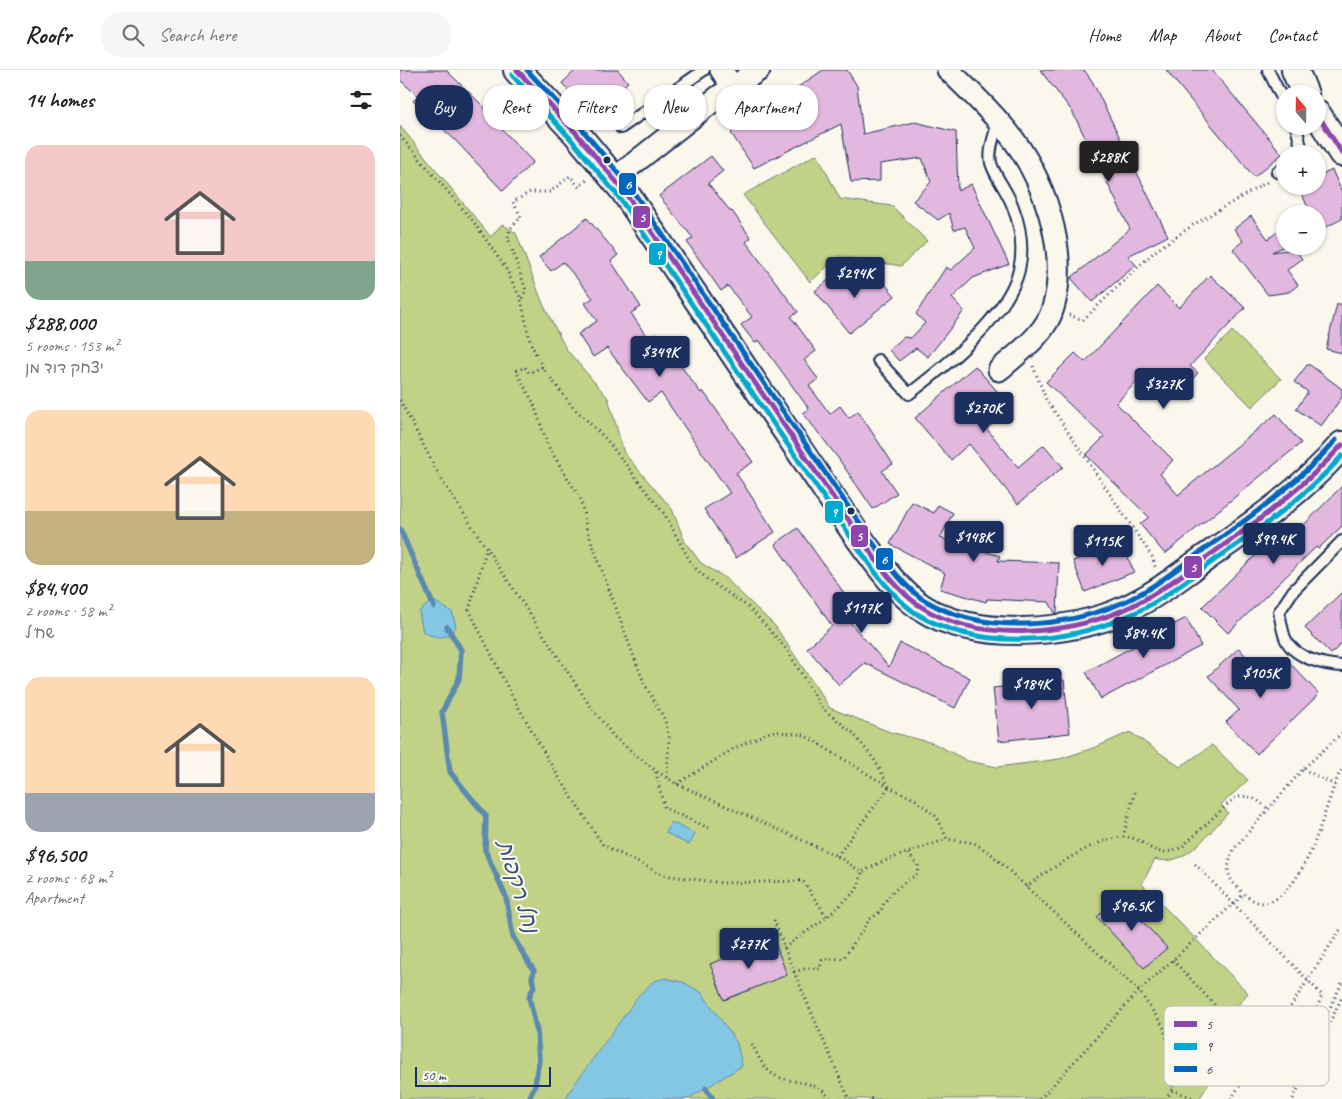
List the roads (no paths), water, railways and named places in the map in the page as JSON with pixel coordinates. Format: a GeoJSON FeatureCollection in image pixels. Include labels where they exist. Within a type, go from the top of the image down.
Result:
{"type":"FeatureCollection","features":[{"type":"Feature","properties":{"kind":"street"},"geometry":{"type":"LineString","coordinates":[[517,70],[614,179],[669,256],[856,534],[885,572],[921,607],[946,620],[991,630],[1065,628],[1126,610],[1161,589],[1294,492],[1328,462],[1342,445]]}},
{"type":"Feature","properties":{"kind":"street"},"geometry":{"type":"LineString","coordinates":[[614,179],[727,79],[759,70]]}},
{"type":"Feature","properties":{"kind":"street"},"geometry":{"type":"LineString","coordinates":[[948,70],[1008,131],[1029,166],[1050,211],[1057,247],[1057,284],[1053,309],[1038,333],[999,370]]}},
{"type":"Feature","properties":{"kind":"street"},"geometry":{"type":"LineString","coordinates":[[1295,70],[1301,85]]}},
{"type":"Feature","properties":{"kind":"street"},"geometry":{"type":"LineString","coordinates":[[1326,116],[1342,127]]}},
{"type":"Feature","properties":{"kind":"street"},"geometry":{"type":"LineString","coordinates":[[1326,128],[1342,153]]}},
{"type":"Feature","properties":{"kind":"lane"},"geometry":{"type":"LineString","coordinates":[[634,118],[704,70]]}},
{"type":"Feature","properties":{"kind":"lane"},"geometry":{"type":"LineString","coordinates":[[1268,70],[1276,86]]}},
{"type":"Feature","properties":{"kind":"lane"},"geometry":{"type":"LineString","coordinates":[[878,360],[909,394],[947,364],[984,327],[1005,301],[1019,271],[1022,244],[1019,223],[1008,192],[991,163],[991,147],[998,121]]}},
{"type":"Feature","properties":{"kind":"lane"},"geometry":{"type":"LineString","coordinates":[[1342,541],[1292,591],[1279,612],[1286,640],[1299,653],[1316,662],[1342,666]]}},
{"type":"Feature","properties":{"kind":"water"},"geometry":{"type":"Polygon","coordinates":[[[432,600],[452,612],[456,626],[446,636],[437,637],[423,632],[419,612],[432,600]]]}},
{"type":"Feature","properties":{"kind":"water"},"geometry":{"type":"Polygon","coordinates":[[[671,822],[695,834],[689,845],[666,833],[671,822]]]}},
{"type":"Feature","properties":{"kind":"water"},"geometry":{"type":"Polygon","coordinates":[[[666,978],[685,983],[702,993],[737,1043],[742,1066],[688,1099],[566,1099],[569,1092],[639,995],[654,981],[666,978]]]}},
{"type":"Feature","properties":{"kind":"waterway","name":"נחל רקפות"},"geometry":{"type":"LineString","coordinates":[[400,529],[434,607]]}},
{"type":"Feature","properties":{"kind":"waterway","name":"נחל רקפות"},"geometry":{"type":"LineString","coordinates":[[447,627],[461,650],[459,679],[442,712],[450,772],[486,816],[485,850],[506,897],[513,937],[534,971],[532,978],[534,986],[529,997],[537,1031],[539,1060],[535,1085],[529,1099]]}},
{"type":"Feature","properties":{"kind":"waterway"},"geometry":{"type":"LineString","coordinates":[[706,1088],[713,1099]]}}]}
